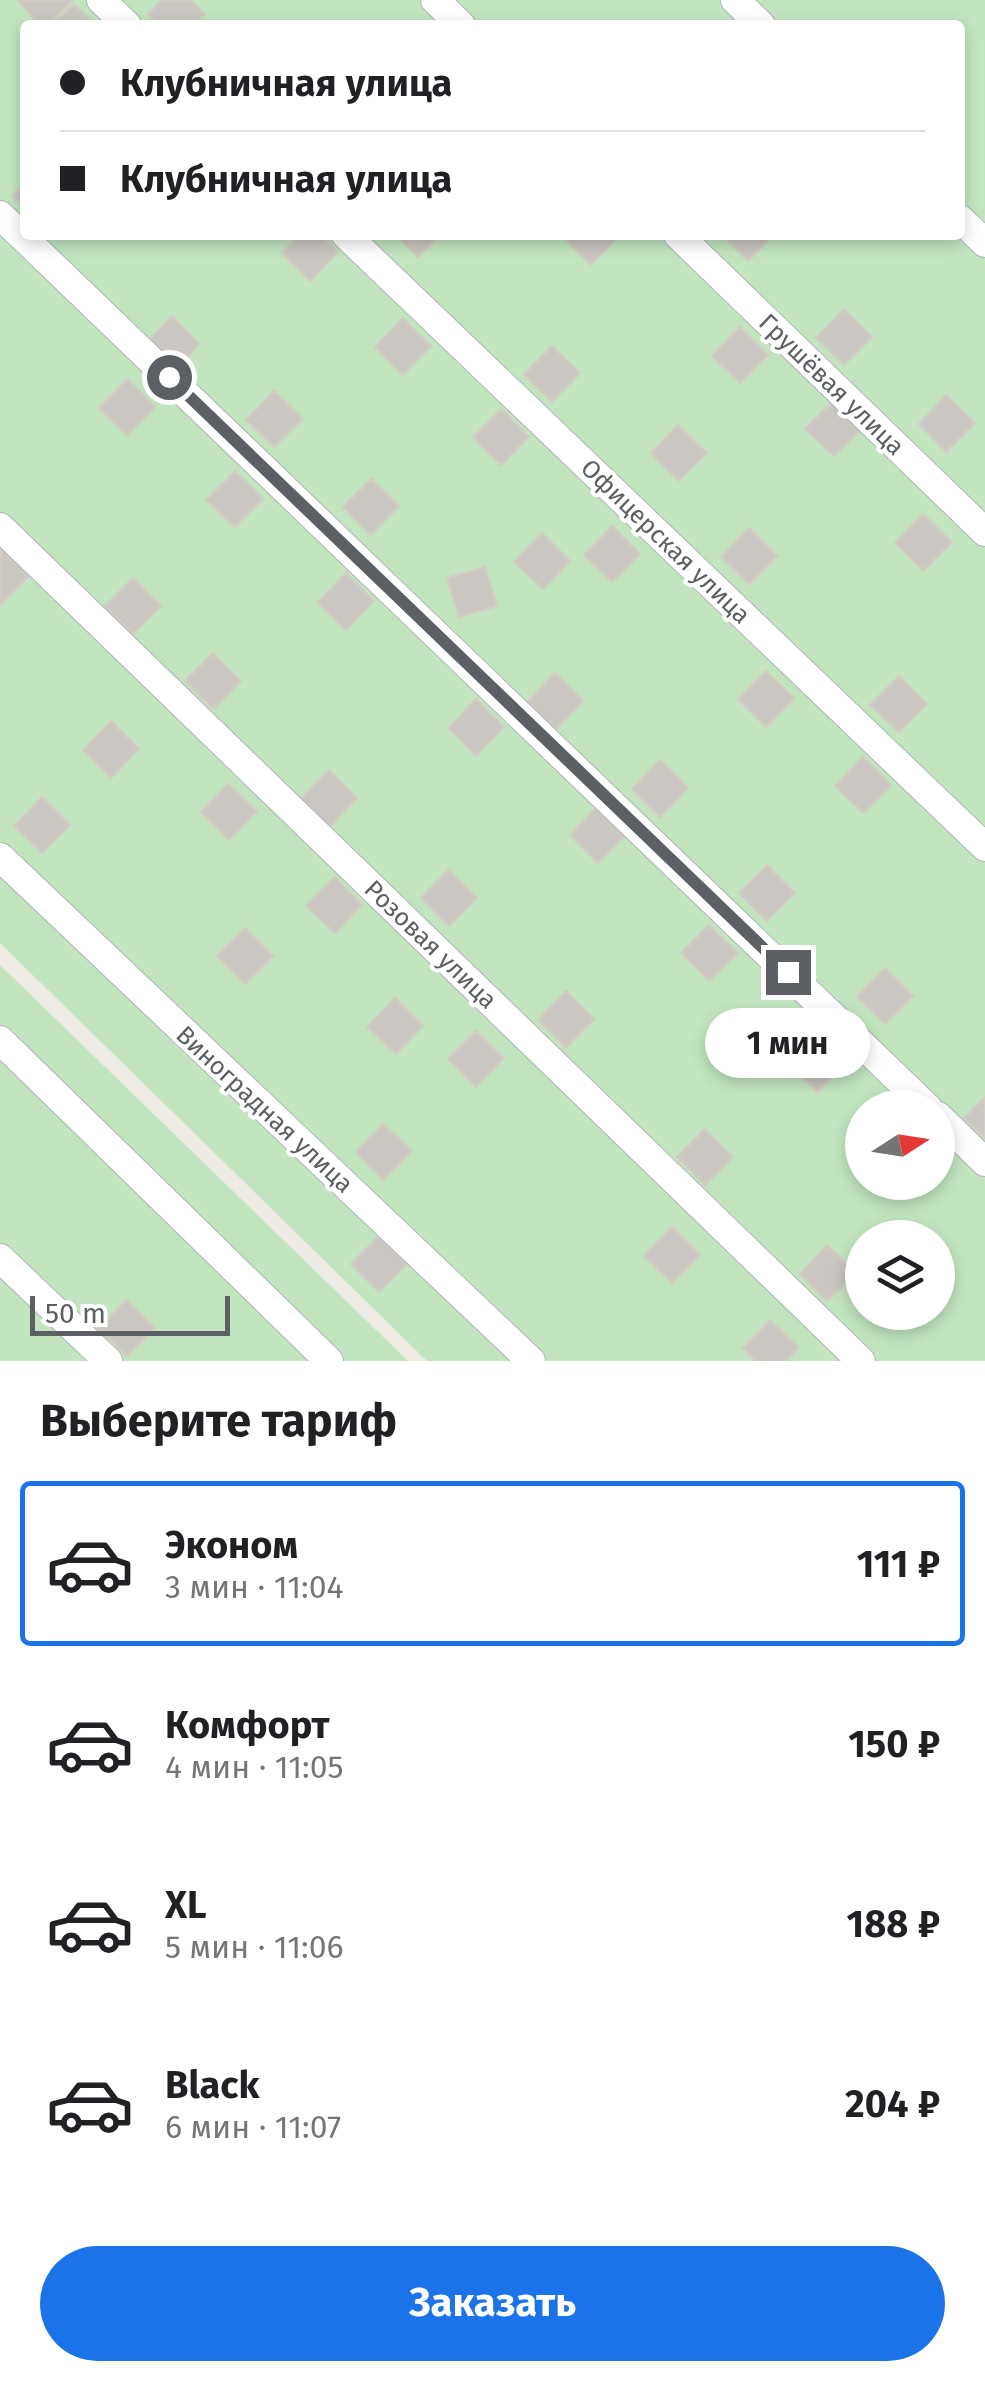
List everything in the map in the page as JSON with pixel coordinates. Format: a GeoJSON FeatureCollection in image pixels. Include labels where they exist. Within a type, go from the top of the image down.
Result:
{"type":"FeatureCollection","features":[{"type":"Feature","properties":{"kind":"street"},"geometry":{"type":"LineString","coordinates":[[101,0],[122,20]]}},
{"type":"Feature","properties":{"kind":"street"},"geometry":{"type":"LineString","coordinates":[[436,0],[456,20]]}},
{"type":"Feature","properties":{"kind":"street"},"geometry":{"type":"LineString","coordinates":[[735,0],[756,20]]}},
{"type":"Feature","properties":{"kind":"street"},"geometry":{"type":"LineString","coordinates":[[0,214],[20,233]]}},
{"type":"Feature","properties":{"kind":"street"},"geometry":{"type":"LineString","coordinates":[[965,224],[985,244]]}},
{"type":"Feature","properties":{"kind":"street"},"geometry":{"type":"LineString","coordinates":[[27,240],[909,1090]]}},
{"type":"Feature","properties":{"kind":"street","name":"Офицерская улица"},"geometry":{"type":"LineString","coordinates":[[351,240],[985,847]]}},
{"type":"Feature","properties":{"kind":"street","name":"Грушёвая улица"},"geometry":{"type":"LineString","coordinates":[[683,240],[985,532]]}},
{"type":"Feature","properties":{"kind":"street","name":"Розовая улица"},"geometry":{"type":"LineString","coordinates":[[0,527],[862,1361]]}},
{"type":"Feature","properties":{"kind":"street","name":"Виноградная улица"},"geometry":{"type":"LineString","coordinates":[[0,857],[531,1361]]}},
{"type":"Feature","properties":{"kind":"street"},"geometry":{"type":"LineString","coordinates":[[0,1040],[329,1361]]}},
{"type":"Feature","properties":{"kind":"street"},"geometry":{"type":"LineString","coordinates":[[955,1133],[985,1162]]}},
{"type":"Feature","properties":{"kind":"street"},"geometry":{"type":"LineString","coordinates":[[0,1258],[108,1361]]}},
{"type":"Feature","properties":{"kind":"green space"},"geometry":{"type":"Polygon","coordinates":[[[0,0],[985,0],[985,1361],[427,1361],[0,943],[0,0]]]}},
{"type":"Feature","properties":{"kind":"green space"},"geometry":{"type":"Polygon","coordinates":[[[0,965],[408,1361],[0,1361],[0,965]]]}},
{"type":"Feature","properties":{"kind":"building"},"geometry":{"type":"Polygon","coordinates":[[[17,0],[72,1],[53,20],[35,20],[17,0]]]}},
{"type":"Feature","properties":{"kind":"building"},"geometry":{"type":"Polygon","coordinates":[[[162,0],[191,0],[205,14],[198,20],[154,20],[148,14],[162,0]]]}},
{"type":"Feature","properties":{"kind":"building"},"geometry":{"type":"Polygon","coordinates":[[[74,4],[91,20],[58,20],[74,4]]]}},
{"type":"Feature","properties":{"kind":"building"},"geometry":{"type":"Polygon","coordinates":[[[20,187],[20,204],[12,196],[20,187]]]}},
{"type":"Feature","properties":{"kind":"building"},"geometry":{"type":"Polygon","coordinates":[[[295,240],[326,240],[338,252],[310,281],[282,253],[295,240]]]}},
{"type":"Feature","properties":{"kind":"building"},"geometry":{"type":"Polygon","coordinates":[[[401,240],[435,240],[418,257],[401,240]]]}},
{"type":"Feature","properties":{"kind":"building"},"geometry":{"type":"Polygon","coordinates":[[[566,240],[615,240],[591,265],[566,240]]]}},
{"type":"Feature","properties":{"kind":"building"},"geometry":{"type":"Polygon","coordinates":[[[727,240],[768,240],[748,261],[727,240]]]}},
{"type":"Feature","properties":{"kind":"building"},"geometry":{"type":"Polygon","coordinates":[[[844,309],[872,337],[844,365],[816,338],[844,309]]]}},
{"type":"Feature","properties":{"kind":"building"},"geometry":{"type":"Polygon","coordinates":[[[172,316],[200,344],[173,372],[144,345],[172,316]]]}},
{"type":"Feature","properties":{"kind":"building"},"geometry":{"type":"Polygon","coordinates":[[[403,318],[431,346],[403,375],[375,347],[403,318]]]}},
{"type":"Feature","properties":{"kind":"building"},"geometry":{"type":"Polygon","coordinates":[[[740,327],[768,355],[740,383],[712,356],[740,327]]]}},
{"type":"Feature","properties":{"kind":"building"},"geometry":{"type":"Polygon","coordinates":[[[552,346],[580,373],[552,402],[524,374],[552,346]]]}},
{"type":"Feature","properties":{"kind":"building"},"geometry":{"type":"Polygon","coordinates":[[[127,379],[155,407],[127,435],[99,408],[127,379]]]}},
{"type":"Feature","properties":{"kind":"building"},"geometry":{"type":"Polygon","coordinates":[[[274,391],[303,419],[274,447],[246,420],[274,391]]]}},
{"type":"Feature","properties":{"kind":"building"},"geometry":{"type":"Polygon","coordinates":[[[946,395],[975,423],[946,452],[919,424],[946,395]]]}},
{"type":"Feature","properties":{"kind":"building"},"geometry":{"type":"Polygon","coordinates":[[[834,400],[862,428],[834,456],[805,429],[834,400]]]}},
{"type":"Feature","properties":{"kind":"building"},"geometry":{"type":"Polygon","coordinates":[[[501,409],[529,437],[501,465],[473,437],[501,409]]]}},
{"type":"Feature","properties":{"kind":"building"},"geometry":{"type":"Polygon","coordinates":[[[678,425],[707,453],[679,481],[651,453],[678,425]]]}},
{"type":"Feature","properties":{"kind":"building"},"geometry":{"type":"Polygon","coordinates":[[[235,471],[263,499],[235,527],[206,500],[235,471]]]}},
{"type":"Feature","properties":{"kind":"building"},"geometry":{"type":"Polygon","coordinates":[[[371,479],[399,506],[371,535],[343,507],[371,479]]]}},
{"type":"Feature","properties":{"kind":"building"},"geometry":{"type":"Polygon","coordinates":[[[923,514],[952,542],[923,571],[895,543],[923,514]]]}},
{"type":"Feature","properties":{"kind":"building"},"geometry":{"type":"Polygon","coordinates":[[[612,526],[640,554],[612,582],[584,555],[612,526]]]}},
{"type":"Feature","properties":{"kind":"building"},"geometry":{"type":"Polygon","coordinates":[[[749,528],[777,556],[749,584],[721,557],[749,528]]]}},
{"type":"Feature","properties":{"kind":"building"},"geometry":{"type":"Polygon","coordinates":[[[542,533],[570,561],[543,589],[514,562],[542,533]]]}},
{"type":"Feature","properties":{"kind":"building"},"geometry":{"type":"Polygon","coordinates":[[[1,548],[29,576],[0,604],[1,548]]]}},
{"type":"Feature","properties":{"kind":"building"},"geometry":{"type":"Polygon","coordinates":[[[485,567],[497,606],[459,617],[447,578],[485,567]]]}},
{"type":"Feature","properties":{"kind":"building"},"geometry":{"type":"Polygon","coordinates":[[[346,573],[374,601],[346,630],[318,602],[346,573]]]}},
{"type":"Feature","properties":{"kind":"building"},"geometry":{"type":"Polygon","coordinates":[[[133,578],[161,606],[133,634],[105,606],[133,578]]]}},
{"type":"Feature","properties":{"kind":"building"},"geometry":{"type":"Polygon","coordinates":[[[213,653],[241,681],[213,709],[185,681],[213,653]]]}},
{"type":"Feature","properties":{"kind":"building"},"geometry":{"type":"Polygon","coordinates":[[[766,671],[794,698],[766,727],[738,699],[766,671]]]}},
{"type":"Feature","properties":{"kind":"building"},"geometry":{"type":"Polygon","coordinates":[[[555,673],[583,701],[555,730],[527,702],[555,673]]]}},
{"type":"Feature","properties":{"kind":"building"},"geometry":{"type":"Polygon","coordinates":[[[899,676],[927,704],[899,732],[870,705],[899,676]]]}},
{"type":"Feature","properties":{"kind":"building"},"geometry":{"type":"Polygon","coordinates":[[[476,699],[504,727],[476,756],[448,728],[476,699]]]}},
{"type":"Feature","properties":{"kind":"building"},"geometry":{"type":"Polygon","coordinates":[[[111,721],[139,749],[111,778],[83,750],[111,721]]]}},
{"type":"Feature","properties":{"kind":"building"},"geometry":{"type":"Polygon","coordinates":[[[863,757],[891,785],[863,813],[835,786],[863,757]]]}},
{"type":"Feature","properties":{"kind":"building"},"geometry":{"type":"Polygon","coordinates":[[[660,760],[688,788],[660,817],[632,789],[660,760]]]}},
{"type":"Feature","properties":{"kind":"building"},"geometry":{"type":"Polygon","coordinates":[[[329,770],[357,798],[329,827],[301,799],[329,770]]]}},
{"type":"Feature","properties":{"kind":"building"},"geometry":{"type":"Polygon","coordinates":[[[228,784],[257,811],[229,840],[201,812],[228,784]]]}},
{"type":"Feature","properties":{"kind":"building"},"geometry":{"type":"Polygon","coordinates":[[[42,797],[70,825],[42,853],[14,826],[42,797]]]}},
{"type":"Feature","properties":{"kind":"building"},"geometry":{"type":"Polygon","coordinates":[[[598,806],[626,834],[598,863],[570,835],[598,806]]]}},
{"type":"Feature","properties":{"kind":"building"},"geometry":{"type":"Polygon","coordinates":[[[767,865],[795,893],[767,921],[739,893],[767,865]]]}},
{"type":"Feature","properties":{"kind":"building"},"geometry":{"type":"Polygon","coordinates":[[[448,870],[477,898],[449,926],[421,898],[448,870]]]}},
{"type":"Feature","properties":{"kind":"building"},"geometry":{"type":"Polygon","coordinates":[[[335,877],[362,905],[335,933],[306,906],[335,877]]]}},
{"type":"Feature","properties":{"kind":"building"},"geometry":{"type":"Polygon","coordinates":[[[709,925],[738,953],[709,981],[681,953],[709,925]]]}},
{"type":"Feature","properties":{"kind":"building"},"geometry":{"type":"Polygon","coordinates":[[[245,928],[273,956],[245,984],[217,956],[245,928]]]}},
{"type":"Feature","properties":{"kind":"building"},"geometry":{"type":"Polygon","coordinates":[[[885,968],[913,996],[885,1024],[857,997],[885,968]]]}},
{"type":"Feature","properties":{"kind":"building"},"geometry":{"type":"Polygon","coordinates":[[[566,991],[594,1019],[566,1048],[538,1020],[566,991]]]}},
{"type":"Feature","properties":{"kind":"building"},"geometry":{"type":"Polygon","coordinates":[[[395,998],[423,1026],[396,1054],[367,1027],[395,998]]]}},
{"type":"Feature","properties":{"kind":"building"},"geometry":{"type":"Polygon","coordinates":[[[476,1031],[504,1058],[476,1087],[448,1059],[476,1031]]]}},
{"type":"Feature","properties":{"kind":"building"},"geometry":{"type":"Polygon","coordinates":[[[817,1036],[845,1064],[817,1092],[789,1065],[817,1036]]]}},
{"type":"Feature","properties":{"kind":"building"},"geometry":{"type":"Polygon","coordinates":[[[985,1097],[985,1138],[964,1118],[985,1097]]]}},
{"type":"Feature","properties":{"kind":"building"},"geometry":{"type":"Polygon","coordinates":[[[383,1124],[412,1151],[383,1180],[356,1152],[383,1124]]]}},
{"type":"Feature","properties":{"kind":"building"},"geometry":{"type":"Polygon","coordinates":[[[705,1129],[733,1157],[705,1185],[677,1157],[705,1129]]]}},
{"type":"Feature","properties":{"kind":"building"},"geometry":{"type":"Polygon","coordinates":[[[672,1227],[700,1255],[672,1283],[644,1256],[672,1227]]]}},
{"type":"Feature","properties":{"kind":"building"},"geometry":{"type":"Polygon","coordinates":[[[379,1236],[407,1264],[379,1292],[351,1264],[379,1236]]]}},
{"type":"Feature","properties":{"kind":"building"},"geometry":{"type":"Polygon","coordinates":[[[827,1245],[845,1262],[845,1284],[827,1301],[800,1274],[827,1245]]]}},
{"type":"Feature","properties":{"kind":"building"},"geometry":{"type":"Polygon","coordinates":[[[126,1300],[155,1328],[127,1356],[98,1329],[126,1300]]]}},
{"type":"Feature","properties":{"kind":"building"},"geometry":{"type":"Polygon","coordinates":[[[770,1320],[799,1347],[786,1361],[756,1361],[743,1348],[770,1320]]]}},
{"type":"Feature","properties":{"kind":"route"},"geometry":{"type":"LineString","coordinates":[[169,377],[788,972]]}}]}
